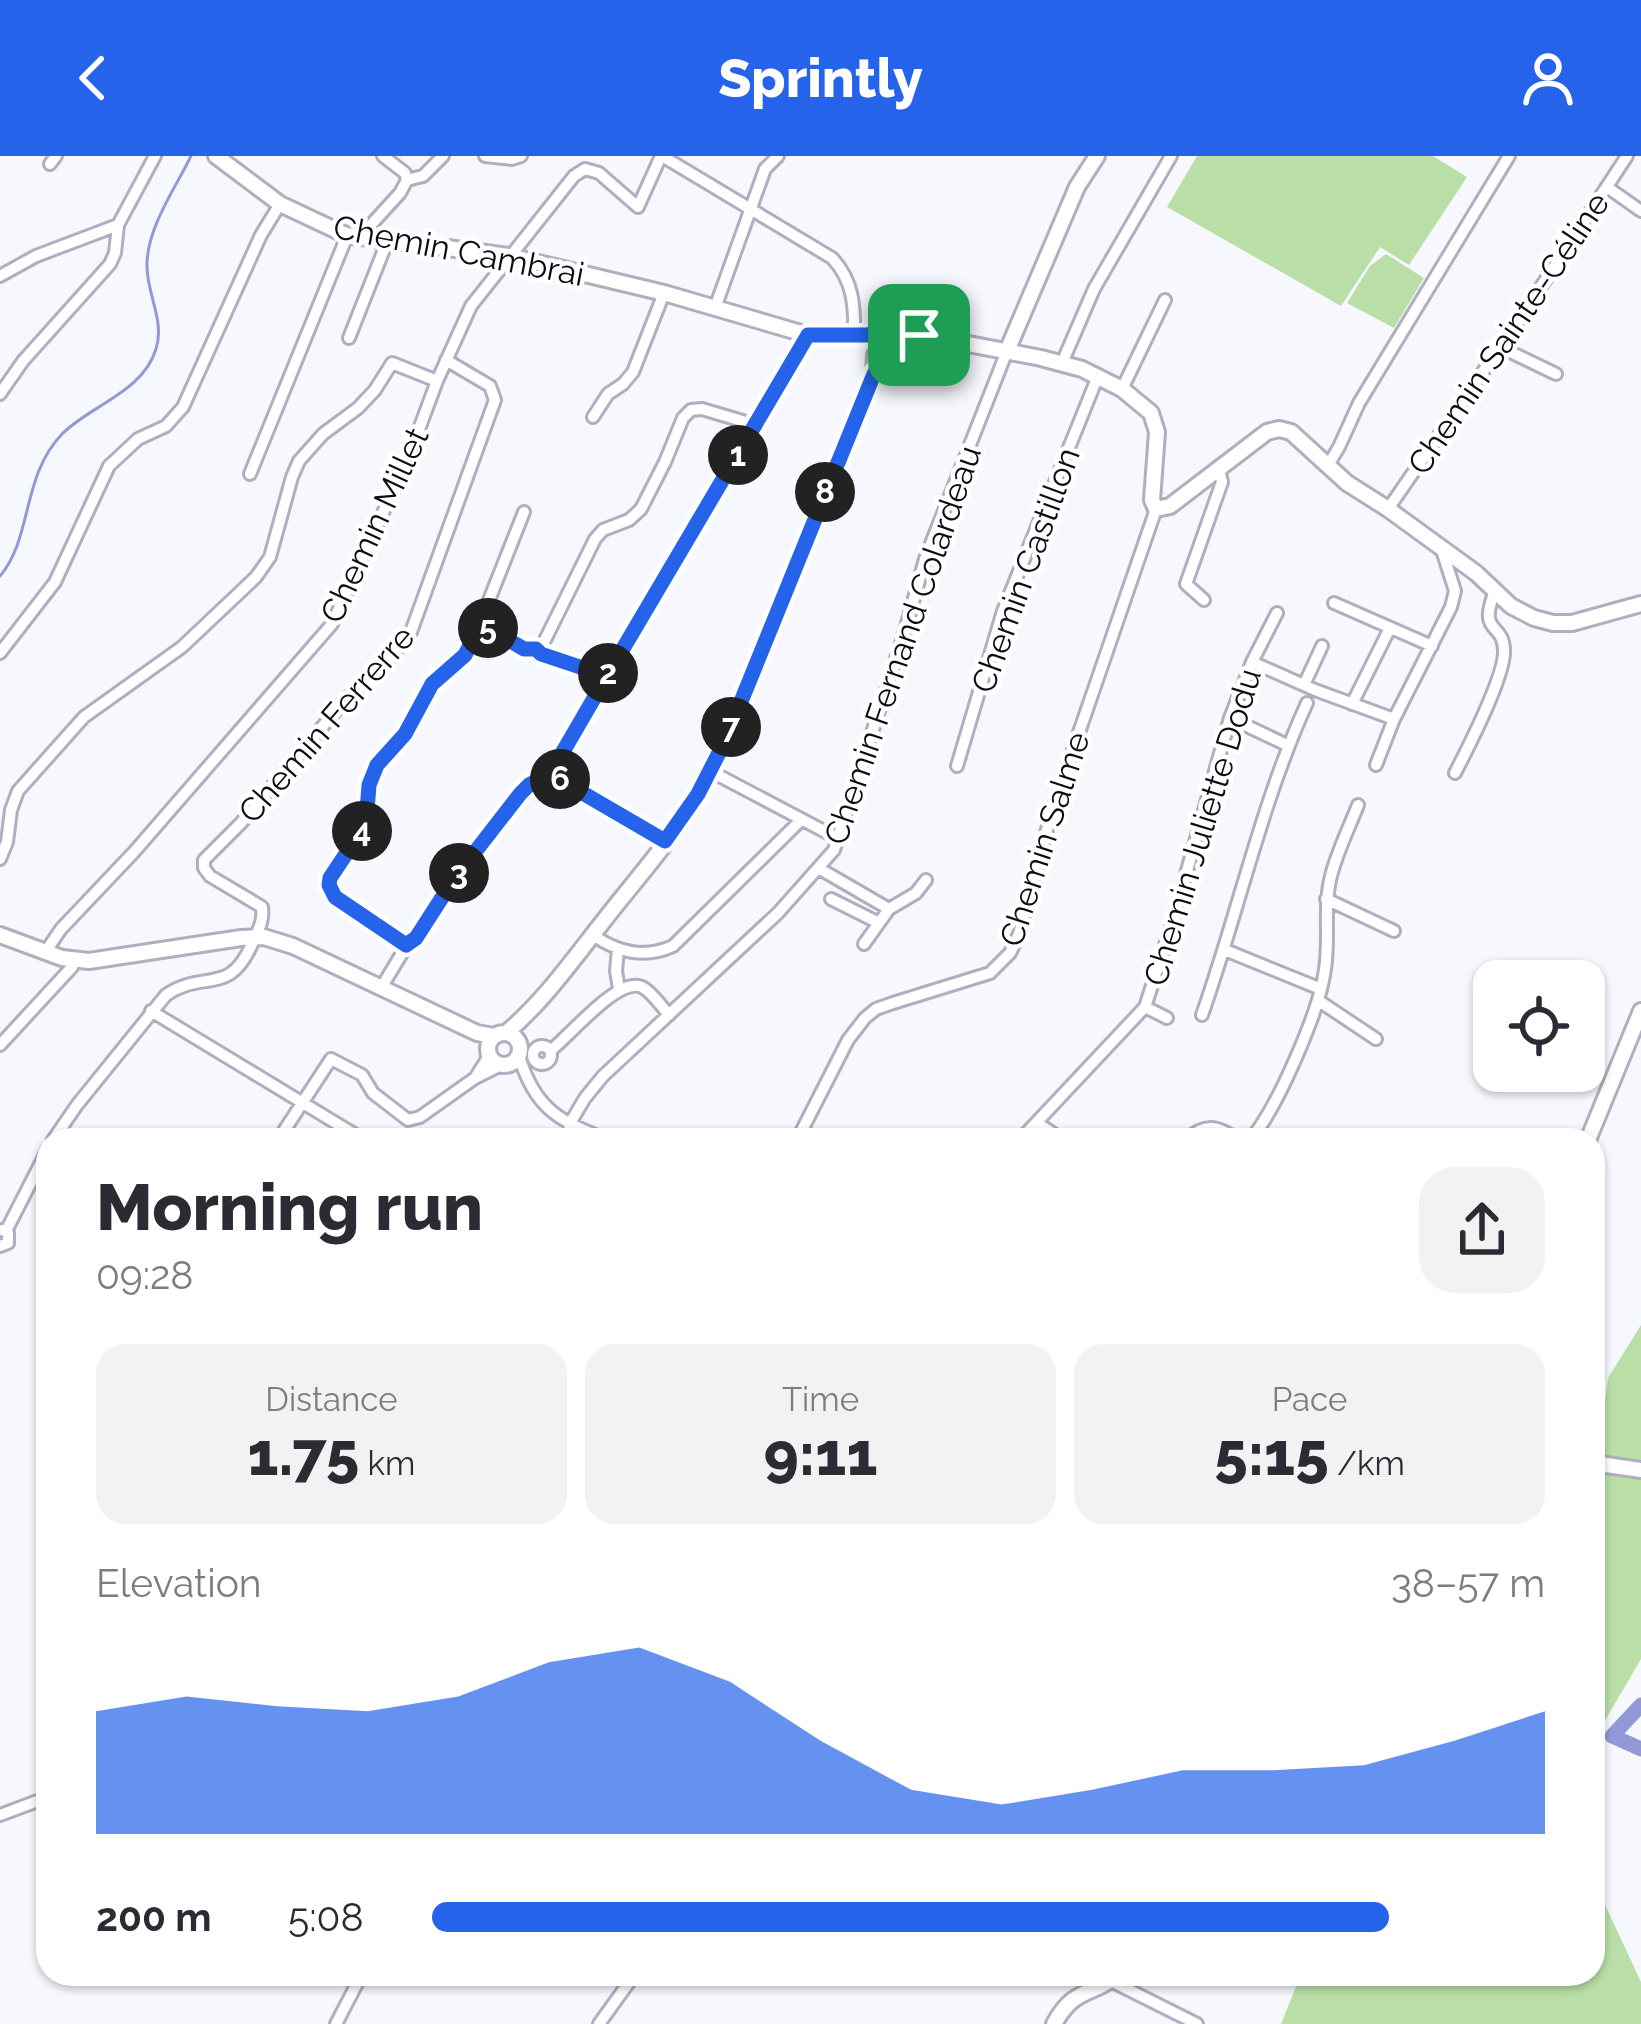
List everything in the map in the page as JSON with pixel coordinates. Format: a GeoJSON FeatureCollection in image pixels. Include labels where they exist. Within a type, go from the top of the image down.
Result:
{"type":"FeatureCollection","features":[{"type":"Feature","properties":{"kind":"main road","name":"Chemin Cambrai"},"geometry":{"type":"LineString","coordinates":[[216,156],[280,204],[353,237],[509,256],[664,293],[808,335],[869,344],[888,328],[900,339],[919,335],[1007,351],[1063,363],[1122,389]]}},
{"type":"Feature","properties":{"kind":"main road"},"geometry":{"type":"LineString","coordinates":[[1007,351],[1077,187],[1097,156]]}},
{"type":"Feature","properties":{"kind":"main road"},"geometry":{"type":"LineString","coordinates":[[0,935],[75,960],[255,937],[275,939],[500,1048],[698,794],[725,741],[874,374],[869,344],[898,353],[900,339]]}},
{"type":"Feature","properties":{"kind":"main road"},"geometry":{"type":"LineString","coordinates":[[1122,389],[1145,406],[1155,422],[1152,500],[1156,509],[1170,506],[1267,432],[1279,429],[1291,432],[1346,483],[1440,547],[1511,606],[1534,618],[1572,623],[1641,604]]}},
{"type":"Feature","properties":{"kind":"main road"},"geometry":{"type":"LineString","coordinates":[[1593,1128],[1641,1011]]}},
{"type":"Feature","properties":{"kind":"main road"},"geometry":{"type":"LineString","coordinates":[[1605,1465],[1641,1470]]}},
{"type":"Feature","properties":{"kind":"main road"},"geometry":{"type":"LineString","coordinates":[[1054,2024],[1072,1998],[1097,1986]]}},
{"type":"Feature","properties":{"kind":"street"},"geometry":{"type":"LineString","coordinates":[[0,394],[23,361],[110,264],[118,225],[155,156]]}},
{"type":"Feature","properties":{"kind":"street"},"geometry":{"type":"LineString","coordinates":[[383,156],[407,180]]}},
{"type":"Feature","properties":{"kind":"street"},"geometry":{"type":"LineString","coordinates":[[250,474],[353,237],[400,193],[407,180],[423,176],[443,156]]}},
{"type":"Feature","properties":{"kind":"street"},"geometry":{"type":"LineString","coordinates":[[485,156],[521,156]]}},
{"type":"Feature","properties":{"kind":"street"},"geometry":{"type":"LineString","coordinates":[[662,156],[832,258],[849,282],[869,344]]}},
{"type":"Feature","properties":{"kind":"street","name":"Chemin Millet"},"geometry":{"type":"LineString","coordinates":[[46,951],[332,624],[471,306],[509,256],[579,172],[599,173],[638,206],[662,156]]}},
{"type":"Feature","properties":{"kind":"street"},"geometry":{"type":"LineString","coordinates":[[715,308],[765,169],[778,156]]}},
{"type":"Feature","properties":{"kind":"street"},"geometry":{"type":"LineString","coordinates":[[1063,363],[1094,289],[1171,156]]}},
{"type":"Feature","properties":{"kind":"street"},"geometry":{"type":"LineString","coordinates":[[1327,467],[1371,383],[1509,156]]}},
{"type":"Feature","properties":{"kind":"street","name":"Chemin Sainte-Céline"},"geometry":{"type":"LineString","coordinates":[[1388,509],[1627,156]]}},
{"type":"Feature","properties":{"kind":"street"},"geometry":{"type":"LineString","coordinates":[[1607,187],[1641,211]]}},
{"type":"Feature","properties":{"kind":"street"},"geometry":{"type":"LineString","coordinates":[[0,653],[55,582],[109,466],[138,439],[166,426],[183,407],[261,235],[280,204]]}},
{"type":"Feature","properties":{"kind":"street"},"geometry":{"type":"LineString","coordinates":[[0,276],[36,256],[118,225]]}},
{"type":"Feature","properties":{"kind":"street"},"geometry":{"type":"LineString","coordinates":[[349,338],[387,242]]}},
{"type":"Feature","properties":{"kind":"street"},"geometry":{"type":"LineString","coordinates":[[593,417],[608,394],[633,372],[664,293]]}},
{"type":"Feature","properties":{"kind":"street"},"geometry":{"type":"LineString","coordinates":[[1122,389],[1165,300]]}},
{"type":"Feature","properties":{"kind":"street"},"geometry":{"type":"LineString","coordinates":[[381,988],[406,945],[416,938],[454,879],[520,794],[550,774],[808,335]]}},
{"type":"Feature","properties":{"kind":"street"},"geometry":{"type":"LineString","coordinates":[[1500,347],[1556,374]]}},
{"type":"Feature","properties":{"kind":"street","name":"Chemin Fernand Colardeau"},"geometry":{"type":"LineString","coordinates":[[568,1125],[594,1087],[830,858],[925,559],[1007,351]]}},
{"type":"Feature","properties":{"kind":"street","name":"Chemin Ferrerre"},"geometry":{"type":"LineString","coordinates":[[255,937],[264,918],[262,907],[211,876],[204,860],[411,632],[495,400],[490,386],[446,360]]}},
{"type":"Feature","properties":{"kind":"street"},"geometry":{"type":"LineString","coordinates":[[0,859],[18,791],[73,727],[182,647],[265,566],[292,477],[318,439],[358,408],[392,363],[437,381]]}},
{"type":"Feature","properties":{"kind":"street","name":"Chemin Castillon"},"geometry":{"type":"LineString","coordinates":[[957,766],[1003,611],[1098,376]]}},
{"type":"Feature","properties":{"kind":"street"},"geometry":{"type":"LineString","coordinates":[[481,624],[524,649],[543,644],[599,533],[641,509],[688,412],[702,410],[756,425]]}},
{"type":"Feature","properties":{"kind":"street"},"geometry":{"type":"LineString","coordinates":[[1204,600],[1186,584],[1222,482],[1219,469]]}},
{"type":"Feature","properties":{"kind":"street","name":"Chemin Salme"},"geometry":{"type":"LineString","coordinates":[[803,1128],[848,1040],[865,1018],[893,1003],[990,974],[1010,953],[1052,812],[1156,509]]}},
{"type":"Feature","properties":{"kind":"street"},"geometry":{"type":"LineString","coordinates":[[406,945],[335,897],[330,878],[366,824],[369,785],[377,765],[405,734],[432,684],[465,655],[524,512]]}},
{"type":"Feature","properties":{"kind":"street"},"geometry":{"type":"LineString","coordinates":[[1376,764],[1451,607],[1455,591],[1440,547]]}},
{"type":"Feature","properties":{"kind":"street"},"geometry":{"type":"LineString","coordinates":[[1455,773],[1504,656],[1503,641],[1488,617],[1496,591]]}},
{"type":"Feature","properties":{"kind":"street"},"geometry":{"type":"LineString","coordinates":[[1334,603],[1432,646]]}},
{"type":"Feature","properties":{"kind":"street","name":"Chemin Juliette Dodu"},"geometry":{"type":"LineString","coordinates":[[1032,1128],[1145,1007],[1230,718],[1276,613]]}},
{"type":"Feature","properties":{"kind":"street"},"geometry":{"type":"LineString","coordinates":[[1352,704],[1390,628]]}},
{"type":"Feature","properties":{"kind":"street"},"geometry":{"type":"LineString","coordinates":[[1304,686],[1322,646]]}},
{"type":"Feature","properties":{"kind":"street"},"geometry":{"type":"LineString","coordinates":[[536,649],[607,676]]}},
{"type":"Feature","properties":{"kind":"street"},"geometry":{"type":"LineString","coordinates":[[1252,662],[1394,719]]}},
{"type":"Feature","properties":{"kind":"street"},"geometry":{"type":"LineString","coordinates":[[1202,1015],[1287,746],[1307,703]]}},
{"type":"Feature","properties":{"kind":"street"},"geometry":{"type":"LineString","coordinates":[[1230,718],[1287,746]]}},
{"type":"Feature","properties":{"kind":"street"},"geometry":{"type":"LineString","coordinates":[[710,771],[839,839]]}},
{"type":"Feature","properties":{"kind":"street"},"geometry":{"type":"LineString","coordinates":[[550,774],[665,841]]}},
{"type":"Feature","properties":{"kind":"street"},"geometry":{"type":"LineString","coordinates":[[1260,1128],[1320,995],[1328,941],[1326,899],[1358,805]]}},
{"type":"Feature","properties":{"kind":"street"},"geometry":{"type":"LineString","coordinates":[[593,934],[618,949],[650,953],[673,946],[800,821]]}},
{"type":"Feature","properties":{"kind":"street"},"geometry":{"type":"LineString","coordinates":[[820,869],[889,909]]}},
{"type":"Feature","properties":{"kind":"street"},"geometry":{"type":"LineString","coordinates":[[863,944],[889,909],[926,880]]}},
{"type":"Feature","properties":{"kind":"street"},"geometry":{"type":"LineString","coordinates":[[831,898],[879,922]]}},
{"type":"Feature","properties":{"kind":"street"},"geometry":{"type":"LineString","coordinates":[[1326,899],[1394,931]]}},
{"type":"Feature","properties":{"kind":"street"},"geometry":{"type":"LineString","coordinates":[[61,1128],[166,995],[233,973],[245,962],[255,937]]}},
{"type":"Feature","properties":{"kind":"street"},"geometry":{"type":"LineString","coordinates":[[618,949],[620,989]]}},
{"type":"Feature","properties":{"kind":"street"},"geometry":{"type":"LineString","coordinates":[[1225,950],[1320,995],[1376,1039]]}},
{"type":"Feature","properties":{"kind":"street"},"geometry":{"type":"LineString","coordinates":[[0,1045],[75,960]]}},
{"type":"Feature","properties":{"kind":"street"},"geometry":{"type":"LineString","coordinates":[[550,1051],[620,989],[645,988],[669,1015]]}},
{"type":"Feature","properties":{"kind":"street"},"geometry":{"type":"LineString","coordinates":[[1145,1007],[1167,1018]]}},
{"type":"Feature","properties":{"kind":"street"},"geometry":{"type":"LineString","coordinates":[[151,1012],[344,1128]]}},
{"type":"Feature","properties":{"kind":"street"},"geometry":{"type":"LineString","coordinates":[[286,1128],[332,1059],[362,1075],[373,1094],[408,1120],[421,1118],[476,1078],[500,1048],[536,1096],[576,1128]]}},
{"type":"Feature","properties":{"kind":"street"},"geometry":{"type":"LineString","coordinates":[[1037,1123],[1045,1128]]}},
{"type":"Feature","properties":{"kind":"street"},"geometry":{"type":"LineString","coordinates":[[0,1246],[9,1240],[3,1230],[36,1171]]}},
{"type":"Feature","properties":{"kind":"street"},"geometry":{"type":"LineString","coordinates":[[0,1815],[36,1802]]}},
{"type":"Feature","properties":{"kind":"street"},"geometry":{"type":"LineString","coordinates":[[335,2024],[356,1986]]}},
{"type":"Feature","properties":{"kind":"street"},"geometry":{"type":"LineString","coordinates":[[598,2024],[625,1986]]}},
{"type":"Feature","properties":{"kind":"street"},"geometry":{"type":"LineString","coordinates":[[1131,1986],[1197,2024]]}},
{"type":"Feature","properties":{"kind":"green space"},"geometry":{"type":"Polygon","coordinates":[[[1197,156],[1433,156],[1467,177],[1409,265],[1380,247],[1341,306],[1167,207],[1197,156]]]}},
{"type":"Feature","properties":{"kind":"green space"},"geometry":{"type":"Polygon","coordinates":[[[1386,254],[1424,278],[1394,328],[1347,303],[1370,266],[1386,254]]]}},
{"type":"Feature","properties":{"kind":"green space"},"geometry":{"type":"Polygon","coordinates":[[[1641,1325],[1641,1659],[1605,1720],[1605,1402],[1608,1378],[1641,1325]]]}},
{"type":"Feature","properties":{"kind":"green space"},"geometry":{"type":"Polygon","coordinates":[[[1605,1905],[1641,1982],[1641,2024],[1281,2024],[1296,1986],[1605,1986],[1605,1905]]]}},
{"type":"Feature","properties":{"kind":"waterway"},"geometry":{"type":"LineString","coordinates":[[0,576],[18,543],[49,451],[74,424],[140,376],[156,349],[158,328],[148,253],[156,224],[191,156]]}},
{"type":"Feature","properties":{"kind":"waterway"},"geometry":{"type":"LineString","coordinates":[[1641,1705],[1612,1736],[1641,1749]]}},
{"type":"Feature","properties":{"kind":"route"},"geometry":{"type":"LineString","coordinates":[[919,335],[884,328],[868,335],[808,335],[550,774],[520,794],[454,879],[416,938],[406,945],[335,897],[330,878],[366,824],[369,785],[377,765],[405,734],[432,684],[465,655],[481,624],[524,649],[536,649],[607,676],[550,774],[665,841],[698,794],[725,741],[874,374],[902,344],[919,335]]}}]}
